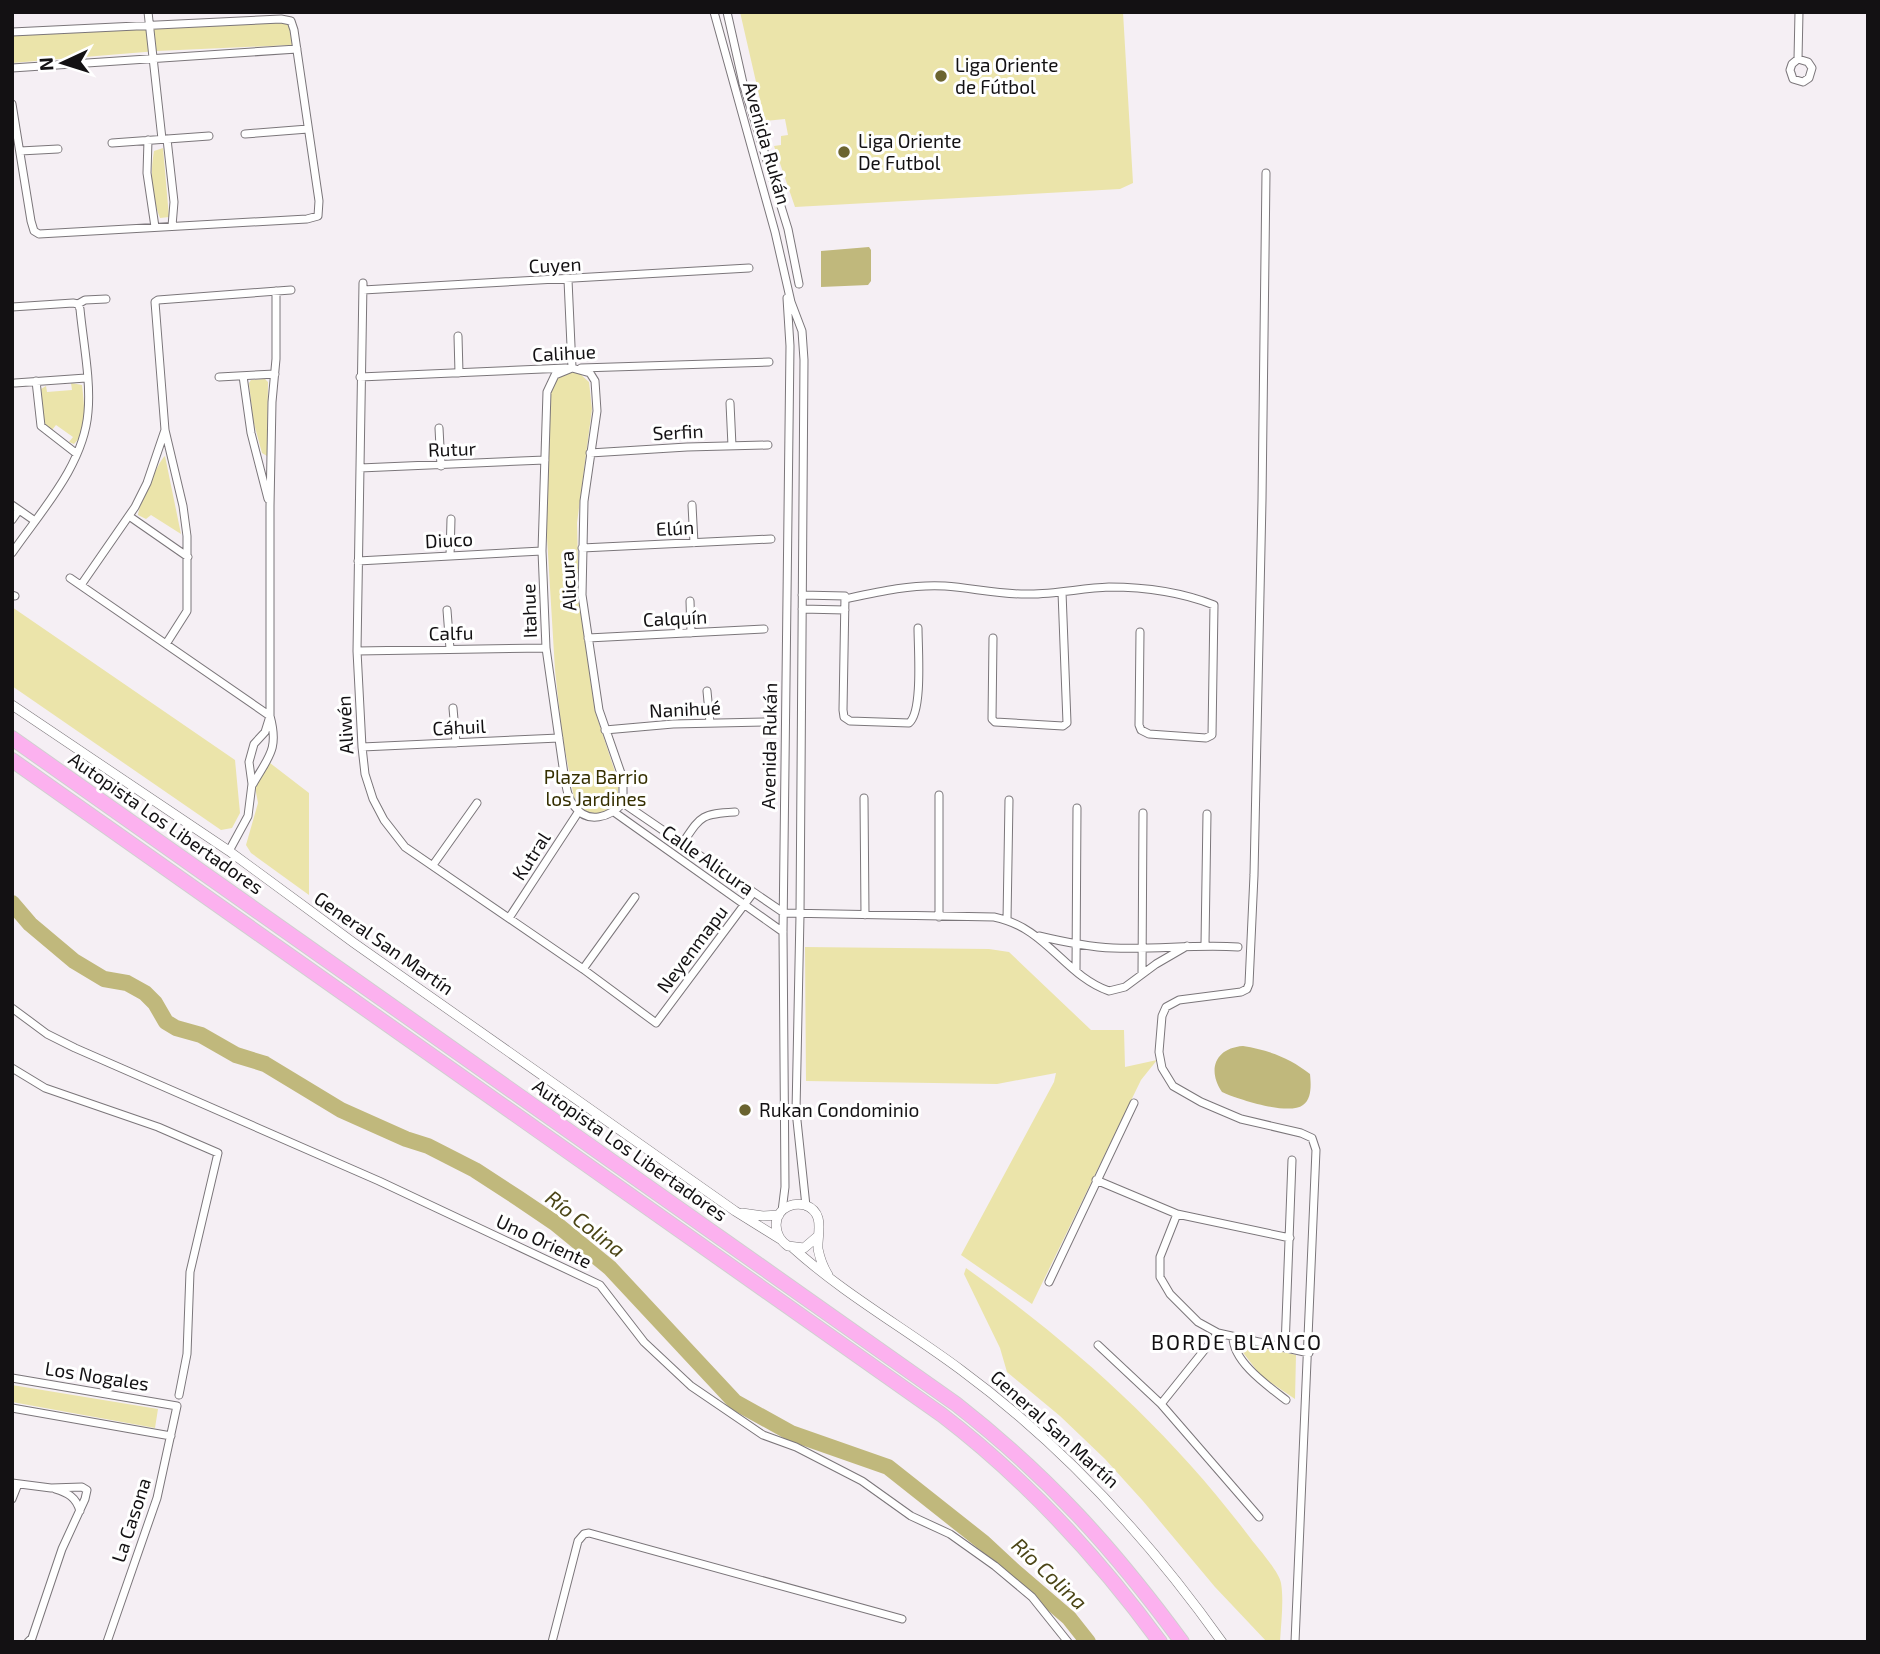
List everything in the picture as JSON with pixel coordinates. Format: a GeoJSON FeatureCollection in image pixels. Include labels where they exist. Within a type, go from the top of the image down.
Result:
{"type":"FeatureCollection","features":[{"type":"Feature","properties":{"kind":"highway","name":"Autopista Los Libertadores"},"geometry":{"type":"LineString","coordinates":[[12,738],[956,1404],[1024,1460],[1074,1509],[1130,1574],[1182,1642]]}},
{"type":"Feature","properties":{"kind":"highway","name":"Autopista Los Libertadores"},"geometry":{"type":"LineString","coordinates":[[12,760],[942,1415],[1009,1470],[1055,1514],[1103,1568],[1160,1642]]}},
{"type":"Feature","properties":{"kind":"street"},"geometry":{"type":"LineString","coordinates":[[148,12],[174,202],[172,226]]}},
{"type":"Feature","properties":{"kind":"street","name":"Avenida Rukán"},"geometry":{"type":"LineString","coordinates":[[714,12],[775,232],[786,282],[802,331],[800,915],[796,1126],[806,1206]]}},
{"type":"Feature","properties":{"kind":"street"},"geometry":{"type":"LineString","coordinates":[[727,12],[743,83],[788,229],[799,284]]}},
{"type":"Feature","properties":{"kind":"street"},"geometry":{"type":"LineString","coordinates":[[1798,60],[1799,12]]}},
{"type":"Feature","properties":{"kind":"street"},"geometry":{"type":"LineString","coordinates":[[12,32],[287,19],[293,23],[319,210],[315,218],[39,234],[34,231],[31,221],[12,104]]}},
{"type":"Feature","properties":{"kind":"street"},"geometry":{"type":"LineString","coordinates":[[12,68],[297,49]]}},
{"type":"Feature","properties":{"kind":"street"},"geometry":{"type":"LineString","coordinates":[[245,134],[308,129]]}},
{"type":"Feature","properties":{"kind":"street"},"geometry":{"type":"LineString","coordinates":[[113,143],[209,136]]}},
{"type":"Feature","properties":{"kind":"street"},"geometry":{"type":"LineString","coordinates":[[148,141],[147,173],[155,227]]}},
{"type":"Feature","properties":{"kind":"street"},"geometry":{"type":"LineString","coordinates":[[20,151],[58,149]]}},
{"type":"Feature","properties":{"kind":"street"},"geometry":{"type":"LineString","coordinates":[[1266,173],[1262,500],[1249,984],[1247,989],[1241,992],[1179,1000],[1170,1004],[1162,1016],[1159,1052],[1166,1076],[1178,1090],[1241,1119],[1301,1133],[1312,1138],[1316,1150],[1294,1642]]}},
{"type":"Feature","properties":{"kind":"street","name":"Cuyen"},"geometry":{"type":"LineString","coordinates":[[363,287],[568,280],[749,268]]}},
{"type":"Feature","properties":{"kind":"street"},"geometry":{"type":"LineString","coordinates":[[568,280],[572,368]]}},
{"type":"Feature","properties":{"kind":"street","name":"Avenida Rukán"},"geometry":{"type":"LineString","coordinates":[[780,1213],[785,1186],[783,932],[790,346],[786,282]]}},
{"type":"Feature","properties":{"kind":"street","name":"Aliwén"},"geometry":{"type":"LineString","coordinates":[[363,287],[357,650],[362,747],[369,786],[384,820],[405,847],[583,969],[656,1023]]}},
{"type":"Feature","properties":{"kind":"street"},"geometry":{"type":"LineString","coordinates":[[166,644],[187,611],[188,557],[183,506],[165,430],[155,302],[291,290]]}},
{"type":"Feature","properties":{"kind":"street"},"geometry":{"type":"LineString","coordinates":[[252,784],[275,737],[270,716],[270,506],[276,291]]}},
{"type":"Feature","properties":{"kind":"street"},"geometry":{"type":"LineString","coordinates":[[12,307],[78,304],[85,300],[106,299]]}},
{"type":"Feature","properties":{"kind":"street"},"geometry":{"type":"LineString","coordinates":[[12,553],[77,454],[88,414],[78,304]]}},
{"type":"Feature","properties":{"kind":"street"},"geometry":{"type":"LineString","coordinates":[[458,336],[459,373]]}},
{"type":"Feature","properties":{"kind":"street","name":"Calihue"},"geometry":{"type":"LineString","coordinates":[[360,377],[769,362]]}},
{"type":"Feature","properties":{"kind":"street","name":"Alicura"},"geometry":{"type":"LineString","coordinates":[[572,368],[590,373],[595,381],[597,411],[584,501],[582,595],[593,680],[605,730],[623,779],[623,803]]}},
{"type":"Feature","properties":{"kind":"street","name":"Itahue"},"geometry":{"type":"LineString","coordinates":[[572,368],[555,374],[547,392],[542,551],[546,648],[568,793],[579,811]]}},
{"type":"Feature","properties":{"kind":"street"},"geometry":{"type":"LineString","coordinates":[[219,377],[275,374]]}},
{"type":"Feature","properties":{"kind":"street"},"geometry":{"type":"LineString","coordinates":[[243,376],[251,433],[270,506]]}},
{"type":"Feature","properties":{"kind":"street"},"geometry":{"type":"LineString","coordinates":[[15,383],[86,378]]}},
{"type":"Feature","properties":{"kind":"street"},"geometry":{"type":"LineString","coordinates":[[36,382],[41,426],[77,454]]}},
{"type":"Feature","properties":{"kind":"street"},"geometry":{"type":"LineString","coordinates":[[730,403],[732,446]]}},
{"type":"Feature","properties":{"kind":"street"},"geometry":{"type":"LineString","coordinates":[[439,428],[441,466]]}},
{"type":"Feature","properties":{"kind":"street"},"geometry":{"type":"LineString","coordinates":[[81,585],[129,516],[147,483],[165,430]]}},
{"type":"Feature","properties":{"kind":"street","name":"Serfin"},"geometry":{"type":"LineString","coordinates":[[590,453],[768,445]]}},
{"type":"Feature","properties":{"kind":"street","name":"Rutur"},"geometry":{"type":"LineString","coordinates":[[360,468],[545,460]]}},
{"type":"Feature","properties":{"kind":"street"},"geometry":{"type":"LineString","coordinates":[[692,505],[694,542]]}},
{"type":"Feature","properties":{"kind":"street"},"geometry":{"type":"LineString","coordinates":[[12,520],[16,508],[35,521]]}},
{"type":"Feature","properties":{"kind":"street"},"geometry":{"type":"LineString","coordinates":[[129,516],[188,557]]}},
{"type":"Feature","properties":{"kind":"street"},"geometry":{"type":"LineString","coordinates":[[450,556],[451,519]]}},
{"type":"Feature","properties":{"kind":"street"},"geometry":{"type":"LineString","coordinates":[[787,534],[802,534]]}},
{"type":"Feature","properties":{"kind":"street","name":"Elún"},"geometry":{"type":"LineString","coordinates":[[582,548],[771,538]]}},
{"type":"Feature","properties":{"kind":"street","name":"Diuco"},"geometry":{"type":"LineString","coordinates":[[358,561],[542,551]]}},
{"type":"Feature","properties":{"kind":"street"},"geometry":{"type":"LineString","coordinates":[[71,578],[270,716]]}},
{"type":"Feature","properties":{"kind":"street"},"geometry":{"type":"LineString","coordinates":[[802,595],[845,597],[883,590],[943,586],[1010,594],[1107,587],[1164,591],[1197,599],[1214,605],[1212,735],[1206,738],[1149,734],[1141,730],[1140,632]]}},
{"type":"Feature","properties":{"kind":"street"},"geometry":{"type":"LineString","coordinates":[[993,638],[992,719],[995,722],[1063,726],[1067,723],[1062,592]]}},
{"type":"Feature","properties":{"kind":"street"},"geometry":{"type":"LineString","coordinates":[[845,597],[844,717],[850,721],[909,723],[914,719],[918,704],[918,628]]}},
{"type":"Feature","properties":{"kind":"street"},"geometry":{"type":"LineString","coordinates":[[690,601],[691,633]]}},
{"type":"Feature","properties":{"kind":"street"},"geometry":{"type":"LineString","coordinates":[[802,609],[845,610]]}},
{"type":"Feature","properties":{"kind":"street"},"geometry":{"type":"LineString","coordinates":[[447,610],[450,649]]}},
{"type":"Feature","properties":{"kind":"street","name":"Calquín"},"geometry":{"type":"LineString","coordinates":[[588,638],[764,629]]}},
{"type":"Feature","properties":{"kind":"street","name":"Calfu"},"geometry":{"type":"LineString","coordinates":[[357,650],[546,648]]}},
{"type":"Feature","properties":{"kind":"street"},"geometry":{"type":"LineString","coordinates":[[708,691],[710,723]]}},
{"type":"Feature","properties":{"kind":"street","name":"General San Martín"},"geometry":{"type":"LineString","coordinates":[[12,705],[229,851],[354,943],[735,1211],[779,1239]]}},
{"type":"Feature","properties":{"kind":"street"},"geometry":{"type":"LineString","coordinates":[[453,708],[456,743]]}},
{"type":"Feature","properties":{"kind":"street"},"geometry":{"type":"LineString","coordinates":[[229,851],[248,816],[252,784],[249,762],[254,744],[265,732],[270,716]]}},
{"type":"Feature","properties":{"kind":"street","name":"Nanihué"},"geometry":{"type":"LineString","coordinates":[[605,730],[673,724],[766,722]]}},
{"type":"Feature","properties":{"kind":"street"},"geometry":{"type":"LineString","coordinates":[[785,723],[801,723]]}},
{"type":"Feature","properties":{"kind":"street","name":"Cáhuil"},"geometry":{"type":"LineString","coordinates":[[362,747],[559,738]]}},
{"type":"Feature","properties":{"kind":"street"},"geometry":{"type":"LineString","coordinates":[[254,744],[269,754]]}},
{"type":"Feature","properties":{"kind":"street"},"geometry":{"type":"LineString","coordinates":[[939,795],[939,917]]}},
{"type":"Feature","properties":{"kind":"street"},"geometry":{"type":"LineString","coordinates":[[864,798],[865,915]]}},
{"type":"Feature","properties":{"kind":"street"},"geometry":{"type":"LineString","coordinates":[[1007,920],[1009,800]]}},
{"type":"Feature","properties":{"kind":"street"},"geometry":{"type":"LineString","coordinates":[[433,865],[477,803]]}},
{"type":"Feature","properties":{"kind":"street"},"geometry":{"type":"LineString","coordinates":[[579,811],[590,817],[600,817],[614,812],[623,803]]}},
{"type":"Feature","properties":{"kind":"street","name":"Calle Alicura"},"geometry":{"type":"LineString","coordinates":[[623,803],[784,913]]}},
{"type":"Feature","properties":{"kind":"street"},"geometry":{"type":"LineString","coordinates":[[1076,970],[1077,808]]}},
{"type":"Feature","properties":{"kind":"street","name":"Kutral"},"geometry":{"type":"LineString","coordinates":[[509,918],[579,811]]}},
{"type":"Feature","properties":{"kind":"street","name":"Calle Alicura"},"geometry":{"type":"LineString","coordinates":[[614,812],[783,932]]}},
{"type":"Feature","properties":{"kind":"street"},"geometry":{"type":"LineString","coordinates":[[682,844],[700,818],[712,813],[736,812]]}},
{"type":"Feature","properties":{"kind":"street"},"geometry":{"type":"LineString","coordinates":[[1142,974],[1143,813]]}},
{"type":"Feature","properties":{"kind":"street"},"geometry":{"type":"LineString","coordinates":[[1205,944],[1206,814]]}},
{"type":"Feature","properties":{"kind":"street","name":"Neyenmapu"},"geometry":{"type":"LineString","coordinates":[[656,1023],[753,893]]}},
{"type":"Feature","properties":{"kind":"street"},"geometry":{"type":"LineString","coordinates":[[583,969],[635,897]]}},
{"type":"Feature","properties":{"kind":"street"},"geometry":{"type":"LineString","coordinates":[[784,913],[1007,920],[1038,936],[1076,970],[1109,991],[1121,989],[1187,946]]}},
{"type":"Feature","properties":{"kind":"street"},"geometry":{"type":"LineString","coordinates":[[1038,936],[1075,944],[1141,948],[1205,944],[1238,947]]}},
{"type":"Feature","properties":{"kind":"street","name":"Uno Oriente"},"geometry":{"type":"LineString","coordinates":[[12,1008],[47,1034],[75,1048],[379,1181],[600,1285],[644,1342],[691,1386],[763,1436],[796,1447],[862,1481],[911,1516],[950,1534],[1032,1597],[1068,1642]]}},
{"type":"Feature","properties":{"kind":"street"},"geometry":{"type":"LineString","coordinates":[[784,1055],[797,1055]]}},
{"type":"Feature","properties":{"kind":"street"},"geometry":{"type":"LineString","coordinates":[[12,1068],[45,1088],[158,1127],[218,1153],[190,1272],[187,1354],[179,1395]]}},
{"type":"Feature","properties":{"kind":"street"},"geometry":{"type":"LineString","coordinates":[[1049,1282],[1134,1103]]}},
{"type":"Feature","properties":{"kind":"street"},"geometry":{"type":"LineString","coordinates":[[1285,1348],[1293,1160]]}},
{"type":"Feature","properties":{"kind":"street"},"geometry":{"type":"LineString","coordinates":[[1096,1180],[1177,1214],[1290,1238]]}},
{"type":"Feature","properties":{"kind":"street"},"geometry":{"type":"LineString","coordinates":[[818,1236],[804,1248],[793,1248],[779,1239],[776,1225],[780,1213],[791,1205],[812,1209],[819,1219],[821,1262],[831,1279]]}},
{"type":"Feature","properties":{"kind":"street","name":"General San Martín"},"geometry":{"type":"LineString","coordinates":[[735,1211],[754,1215],[780,1213]]}},
{"type":"Feature","properties":{"kind":"street"},"geometry":{"type":"LineString","coordinates":[[1177,1214],[1160,1257],[1160,1277],[1170,1294],[1198,1322],[1218,1333],[1309,1353]]}},
{"type":"Feature","properties":{"kind":"street","name":"General San Martín"},"geometry":{"type":"LineString","coordinates":[[793,1248],[831,1279],[961,1370],[1054,1446],[1106,1497],[1151,1548],[1222,1642]]}},
{"type":"Feature","properties":{"kind":"street"},"geometry":{"type":"LineString","coordinates":[[1161,1404],[1218,1333]]}},
{"type":"Feature","properties":{"kind":"street"},"geometry":{"type":"LineString","coordinates":[[1233,1337],[1233,1347],[1258,1379],[1286,1400]]}},
{"type":"Feature","properties":{"kind":"street"},"geometry":{"type":"LineString","coordinates":[[1098,1345],[1161,1404],[1259,1517]]}},
{"type":"Feature","properties":{"kind":"street","name":"Los Nogales"},"geometry":{"type":"LineString","coordinates":[[12,1378],[177,1406]]}},
{"type":"Feature","properties":{"kind":"street","name":"La Casona"},"geometry":{"type":"LineString","coordinates":[[107,1642],[157,1498],[177,1406]]}},
{"type":"Feature","properties":{"kind":"street"},"geometry":{"type":"LineString","coordinates":[[12,1408],[171,1436]]}},
{"type":"Feature","properties":{"kind":"street"},"geometry":{"type":"LineString","coordinates":[[12,1499],[15,1483],[51,1488],[74,1486],[87,1490],[62,1549],[32,1638],[28,1642]]}},
{"type":"Feature","properties":{"kind":"street"},"geometry":{"type":"LineString","coordinates":[[51,1488],[73,1497],[80,1511]]}},
{"type":"Feature","properties":{"kind":"street"},"geometry":{"type":"LineString","coordinates":[[552,1642],[578,1541],[584,1534],[589,1533],[902,1619]]}},
{"type":"Feature","properties":{"kind":"green space","name":"Liga Oriente de Fútbol"},"geometry":{"type":"Polygon","coordinates":[[[740,12],[1123,12],[1133,183],[1120,189],[795,207],[774,146],[781,145],[781,136],[788,135],[785,119],[765,121],[740,12]]]}},
{"type":"Feature","properties":{"kind":"green space"},"geometry":{"type":"Polygon","coordinates":[[[289,23],[292,45],[157,51],[12,63],[12,36],[289,23]]]}},
{"type":"Feature","properties":{"kind":"green space"},"geometry":{"type":"Polygon","coordinates":[[[163,148],[169,217],[160,218],[153,193],[152,168],[154,151],[163,148]]]}},
{"type":"Feature","properties":{"kind":"green space","name":"Plaza Barrio los Jardines"},"geometry":{"type":"Polygon","coordinates":[[[578,372],[589,382],[592,409],[577,523],[579,600],[595,711],[619,784],[617,800],[609,810],[598,814],[583,811],[575,803],[562,734],[555,670],[544,488],[549,393],[555,378],[561,373],[578,372]]]}},
{"type":"Feature","properties":{"kind":"green space"},"geometry":{"type":"Polygon","coordinates":[[[265,379],[268,382],[267,456],[262,453],[253,420],[249,383],[251,380],[265,379]]]}},
{"type":"Feature","properties":{"kind":"green space"},"geometry":{"type":"Polygon","coordinates":[[[71,383],[82,385],[84,408],[81,432],[74,444],[69,442],[73,437],[56,425],[52,430],[44,423],[41,389],[46,386],[47,392],[72,390],[71,383]]]}},
{"type":"Feature","properties":{"kind":"green space"},"geometry":{"type":"Polygon","coordinates":[[[165,456],[181,534],[151,515],[146,519],[138,515],[149,484],[165,456]]]}},
{"type":"Feature","properties":{"kind":"green space"},"geometry":{"type":"Polygon","coordinates":[[[12,607],[235,760],[240,813],[232,828],[221,830],[12,686],[12,607]]]}},
{"type":"Feature","properties":{"kind":"green space"},"geometry":{"type":"Polygon","coordinates":[[[270,763],[309,793],[309,895],[251,853],[246,845],[258,803],[255,787],[270,763]]]}},
{"type":"Feature","properties":{"kind":"green space"},"geometry":{"type":"Polygon","coordinates":[[[805,947],[989,949],[1009,952],[1091,1030],[1124,1030],[1125,1067],[1157,1060],[1141,1080],[1032,1304],[961,1255],[1054,1082],[1056,1073],[997,1084],[806,1081],[805,947]]]}},
{"type":"Feature","properties":{"kind":"green space"},"geometry":{"type":"Polygon","coordinates":[[[966,1268],[1044,1327],[1118,1391],[1218,1496],[1279,1578],[1282,1597],[1280,1642],[1267,1642],[1215,1587],[1105,1459],[1060,1416],[1007,1372],[1000,1348],[964,1274],[966,1268]]]}},
{"type":"Feature","properties":{"kind":"green space"},"geometry":{"type":"Polygon","coordinates":[[[1238,1342],[1296,1355],[1295,1399],[1261,1376],[1238,1346],[1238,1342]]]}},
{"type":"Feature","properties":{"kind":"green space"},"geometry":{"type":"Polygon","coordinates":[[[12,1385],[158,1409],[155,1428],[12,1402],[12,1385]]]}},
{"type":"Feature","properties":{"kind":"shaded area"},"geometry":{"type":"Polygon","coordinates":[[[869,247],[871,281],[868,285],[821,287],[821,251],[869,247]]]}},
{"type":"Feature","properties":{"kind":"shaded area"},"geometry":{"type":"Polygon","coordinates":[[[1243,1046],[1295,1063],[1310,1074],[1310,1091],[1306,1102],[1296,1108],[1275,1108],[1222,1092],[1215,1076],[1216,1062],[1226,1051],[1243,1046]]]}},
{"type":"Feature","properties":{"kind":"waterway","name":"Río Colina"},"geometry":{"type":"LineString","coordinates":[[12,903],[30,924],[74,961],[104,979],[127,983],[145,993],[155,1003],[166,1022],[176,1028],[201,1035],[236,1055],[265,1064],[341,1110],[428,1146],[475,1170],[555,1223],[610,1268],[735,1402],[791,1433],[888,1467],[984,1543],[1069,1618],[1088,1642]]}},
{"type":"Feature","properties":{"kind":"place","name":"Liga Oriente de Fútbol"},"geometry":{"type":"Point","coordinates":[941,76]}},
{"type":"Feature","properties":{"kind":"place","name":"Liga Oriente De Futbol"},"geometry":{"type":"Point","coordinates":[844,152]}},
{"type":"Feature","properties":{"kind":"place","name":"Rukan Condominio"},"geometry":{"type":"Point","coordinates":[745,1110]}},
{"type":"Feature","properties":{"kind":"district","name":"BORDE BLANCO"},"geometry":{"type":"Point","coordinates":[1237,1343]}}]}
